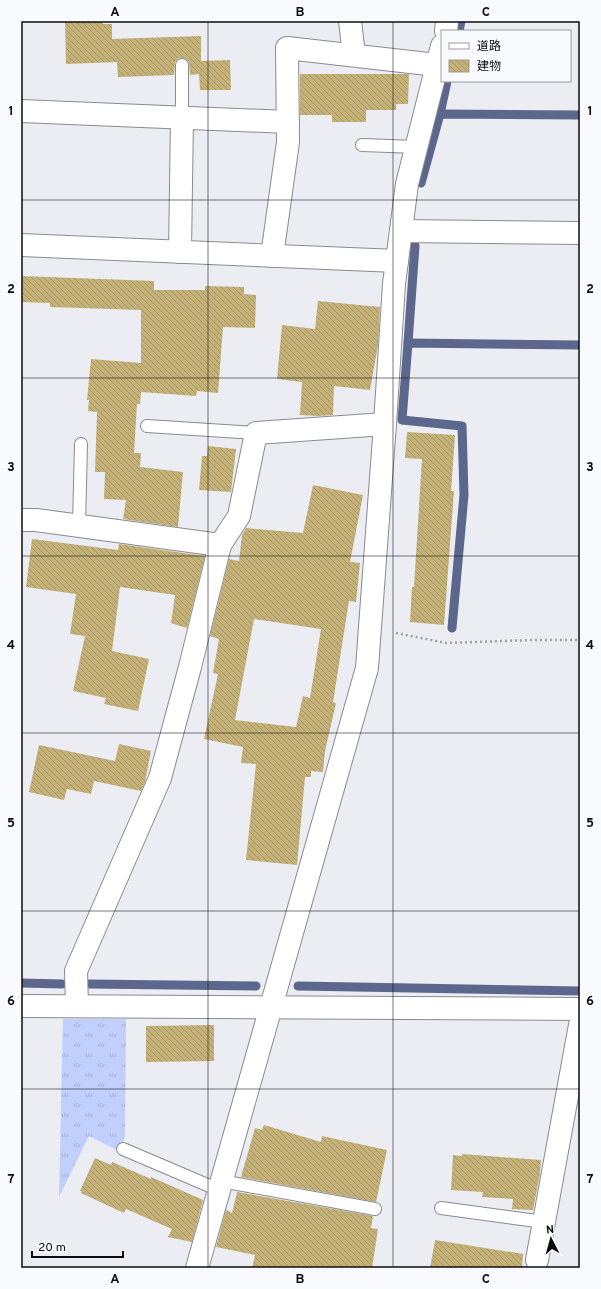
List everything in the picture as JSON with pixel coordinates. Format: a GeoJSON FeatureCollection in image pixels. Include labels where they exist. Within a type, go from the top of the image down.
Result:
{"type":"FeatureCollection","features":[{"type":"Feature","properties":{"kind":"street"},"geometry":{"type":"LineString","coordinates":[[350,21],[354,55]]}},
{"type":"Feature","properties":{"kind":"street"},"geometry":{"type":"LineString","coordinates":[[197,1268],[367,668],[394,284],[407,184],[440,56],[354,55],[287,48],[288,142],[272,256]]}},
{"type":"Feature","properties":{"kind":"street"},"geometry":{"type":"LineString","coordinates":[[21,110],[288,122]]}},
{"type":"Feature","properties":{"kind":"street"},"geometry":{"type":"LineString","coordinates":[[180,252],[182,118]]}},
{"type":"Feature","properties":{"kind":"street"},"geometry":{"type":"LineString","coordinates":[[401,231],[580,233]]}},
{"type":"Feature","properties":{"kind":"street"},"geometry":{"type":"LineString","coordinates":[[21,245],[397,261]]}},
{"type":"Feature","properties":{"kind":"street"},"geometry":{"type":"LineString","coordinates":[[77,1006],[76,971],[160,778],[220,545],[239,516],[256,433],[385,424]]}},
{"type":"Feature","properties":{"kind":"street"},"geometry":{"type":"LineString","coordinates":[[21,520],[36,520],[79,525],[220,545]]}},
{"type":"Feature","properties":{"kind":"street"},"geometry":{"type":"LineString","coordinates":[[21,1006],[580,1009]]}},
{"type":"Feature","properties":{"kind":"street"},"geometry":{"type":"LineString","coordinates":[[538,1260],[580,1025]]}},
{"type":"Feature","properties":{"kind":"lane"},"geometry":{"type":"LineString","coordinates":[[182,65],[182,118]]}},
{"type":"Feature","properties":{"kind":"lane"},"geometry":{"type":"LineString","coordinates":[[362,145],[417,147]]}},
{"type":"Feature","properties":{"kind":"lane"},"geometry":{"type":"LineString","coordinates":[[146,426],[256,433]]}},
{"type":"Feature","properties":{"kind":"lane"},"geometry":{"type":"LineString","coordinates":[[79,525],[81,444]]}},
{"type":"Feature","properties":{"kind":"lane"},"geometry":{"type":"LineString","coordinates":[[123,1149],[220,1186],[375,1209]]}},
{"type":"Feature","properties":{"kind":"lane"},"geometry":{"type":"LineString","coordinates":[[441,1208],[544,1222]]}},
{"type":"Feature","properties":{"kind":"path"},"geometry":{"type":"LineString","coordinates":[[370,628],[446,643],[580,640]]}},
{"type":"Feature","properties":{"kind":"green space"},"geometry":{"type":"Polygon","coordinates":[[[63,1019],[126,1019],[125,1137],[119,1151],[89,1136],[59,1197],[63,1019]]]}},
{"type":"Feature","properties":{"kind":"building"},"geometry":{"type":"Polygon","coordinates":[[[65,21],[102,21],[103,24],[112,24],[112,39],[201,36],[201,61],[230,60],[231,90],[200,90],[199,74],[190,75],[189,62],[182,58],[179,58],[175,62],[174,75],[118,77],[117,62],[66,64],[65,21]]]}},
{"type":"Feature","properties":{"kind":"building"},"geometry":{"type":"Polygon","coordinates":[[[300,74],[409,74],[408,104],[396,104],[396,110],[366,110],[366,122],[332,122],[332,115],[300,115],[300,74]]]}},
{"type":"Feature","properties":{"kind":"building"},"geometry":{"type":"Polygon","coordinates":[[[21,276],[154,281],[154,290],[205,290],[205,286],[244,287],[244,294],[256,295],[255,328],[223,327],[218,393],[197,391],[196,396],[141,392],[140,404],[137,404],[134,453],[141,453],[140,467],[183,472],[178,527],[123,519],[126,500],[104,499],[105,472],[95,472],[97,412],[88,411],[89,400],[87,400],[91,359],[141,363],[141,310],[50,307],[50,303],[21,302],[21,276]]]}},
{"type":"Feature","properties":{"kind":"building"},"geometry":{"type":"Polygon","coordinates":[[[318,301],[380,307],[378,345],[370,390],[334,386],[333,415],[300,415],[302,382],[277,379],[282,325],[315,329],[318,301]]]}},
{"type":"Feature","properties":{"kind":"building"},"geometry":{"type":"Polygon","coordinates":[[[407,432],[455,435],[451,491],[454,491],[444,625],[410,622],[412,587],[414,587],[422,459],[405,458],[407,432]]]}},
{"type":"Feature","properties":{"kind":"building"},"geometry":{"type":"Polygon","coordinates":[[[208,446],[236,449],[231,492],[199,490],[202,456],[207,456],[208,446]]]}},
{"type":"Feature","properties":{"kind":"building"},"geometry":{"type":"Polygon","coordinates":[[[313,485],[363,495],[350,562],[360,563],[356,602],[349,601],[333,702],[336,703],[325,751],[323,772],[311,771],[311,777],[305,777],[297,865],[246,860],[256,764],[241,763],[243,747],[204,739],[218,674],[213,673],[219,639],[210,636],[229,559],[239,561],[242,535],[246,528],[303,533],[313,485]],[[254,619],[235,720],[296,727],[303,696],[310,698],[321,629],[254,619]]]}},
{"type":"Feature","properties":{"kind":"building"},"geometry":{"type":"Polygon","coordinates":[[[32,539],[118,550],[119,544],[205,556],[187,628],[171,623],[175,595],[120,587],[112,651],[149,659],[138,711],[104,704],[106,698],[73,691],[85,636],[70,634],[76,594],[26,587],[32,539]]]}},
{"type":"Feature","properties":{"kind":"building"},"geometry":{"type":"Polygon","coordinates":[[[119,744],[151,751],[145,782],[141,791],[94,781],[91,794],[67,789],[64,800],[29,792],[39,745],[115,761],[119,744]]]}},
{"type":"Feature","properties":{"kind":"building"},"geometry":{"type":"Polygon","coordinates":[[[214,1025],[214,1061],[146,1062],[146,1026],[214,1025]]]}},
{"type":"Feature","properties":{"kind":"building"},"geometry":{"type":"Polygon","coordinates":[[[264,1125],[321,1142],[322,1136],[387,1150],[376,1202],[241,1177],[255,1128],[262,1130],[264,1125]]]}},
{"type":"Feature","properties":{"kind":"building"},"geometry":{"type":"Polygon","coordinates":[[[462,1154],[541,1160],[533,1210],[512,1209],[513,1199],[482,1197],[483,1192],[451,1190],[453,1155],[462,1156],[462,1154]]]}},
{"type":"Feature","properties":{"kind":"building"},"geometry":{"type":"Polygon","coordinates":[[[95,1158],[111,1165],[112,1162],[151,1179],[151,1177],[203,1200],[192,1242],[168,1237],[172,1229],[126,1209],[124,1213],[81,1193],[82,1191],[80,1191],[95,1158]]]}},
{"type":"Feature","properties":{"kind":"building"},"geometry":{"type":"Polygon","coordinates":[[[237,1192],[373,1216],[371,1228],[378,1229],[372,1268],[252,1268],[255,1255],[216,1247],[226,1210],[232,1213],[237,1192]]]}},
{"type":"Feature","properties":{"kind":"building"},"geometry":{"type":"Polygon","coordinates":[[[435,1240],[523,1254],[522,1268],[430,1268],[435,1240]]]}},
{"type":"Feature","properties":{"kind":"waterway"},"geometry":{"type":"LineString","coordinates":[[459,30],[461,21]]}},
{"type":"Feature","properties":{"kind":"waterway"},"geometry":{"type":"LineString","coordinates":[[440,114],[447,82]]}},
{"type":"Feature","properties":{"kind":"waterway"},"geometry":{"type":"LineString","coordinates":[[421,183],[440,114],[580,115]]}},
{"type":"Feature","properties":{"kind":"waterway"},"geometry":{"type":"LineString","coordinates":[[408,343],[415,246]]}},
{"type":"Feature","properties":{"kind":"waterway"},"geometry":{"type":"LineString","coordinates":[[452,628],[464,495],[462,426],[402,420],[408,343],[580,345]]}},
{"type":"Feature","properties":{"kind":"waterway"},"geometry":{"type":"LineString","coordinates":[[21,983],[62,984]]}},
{"type":"Feature","properties":{"kind":"waterway"},"geometry":{"type":"LineString","coordinates":[[89,984],[256,986]]}},
{"type":"Feature","properties":{"kind":"waterway"},"geometry":{"type":"LineString","coordinates":[[298,986],[580,991]]}}]}
